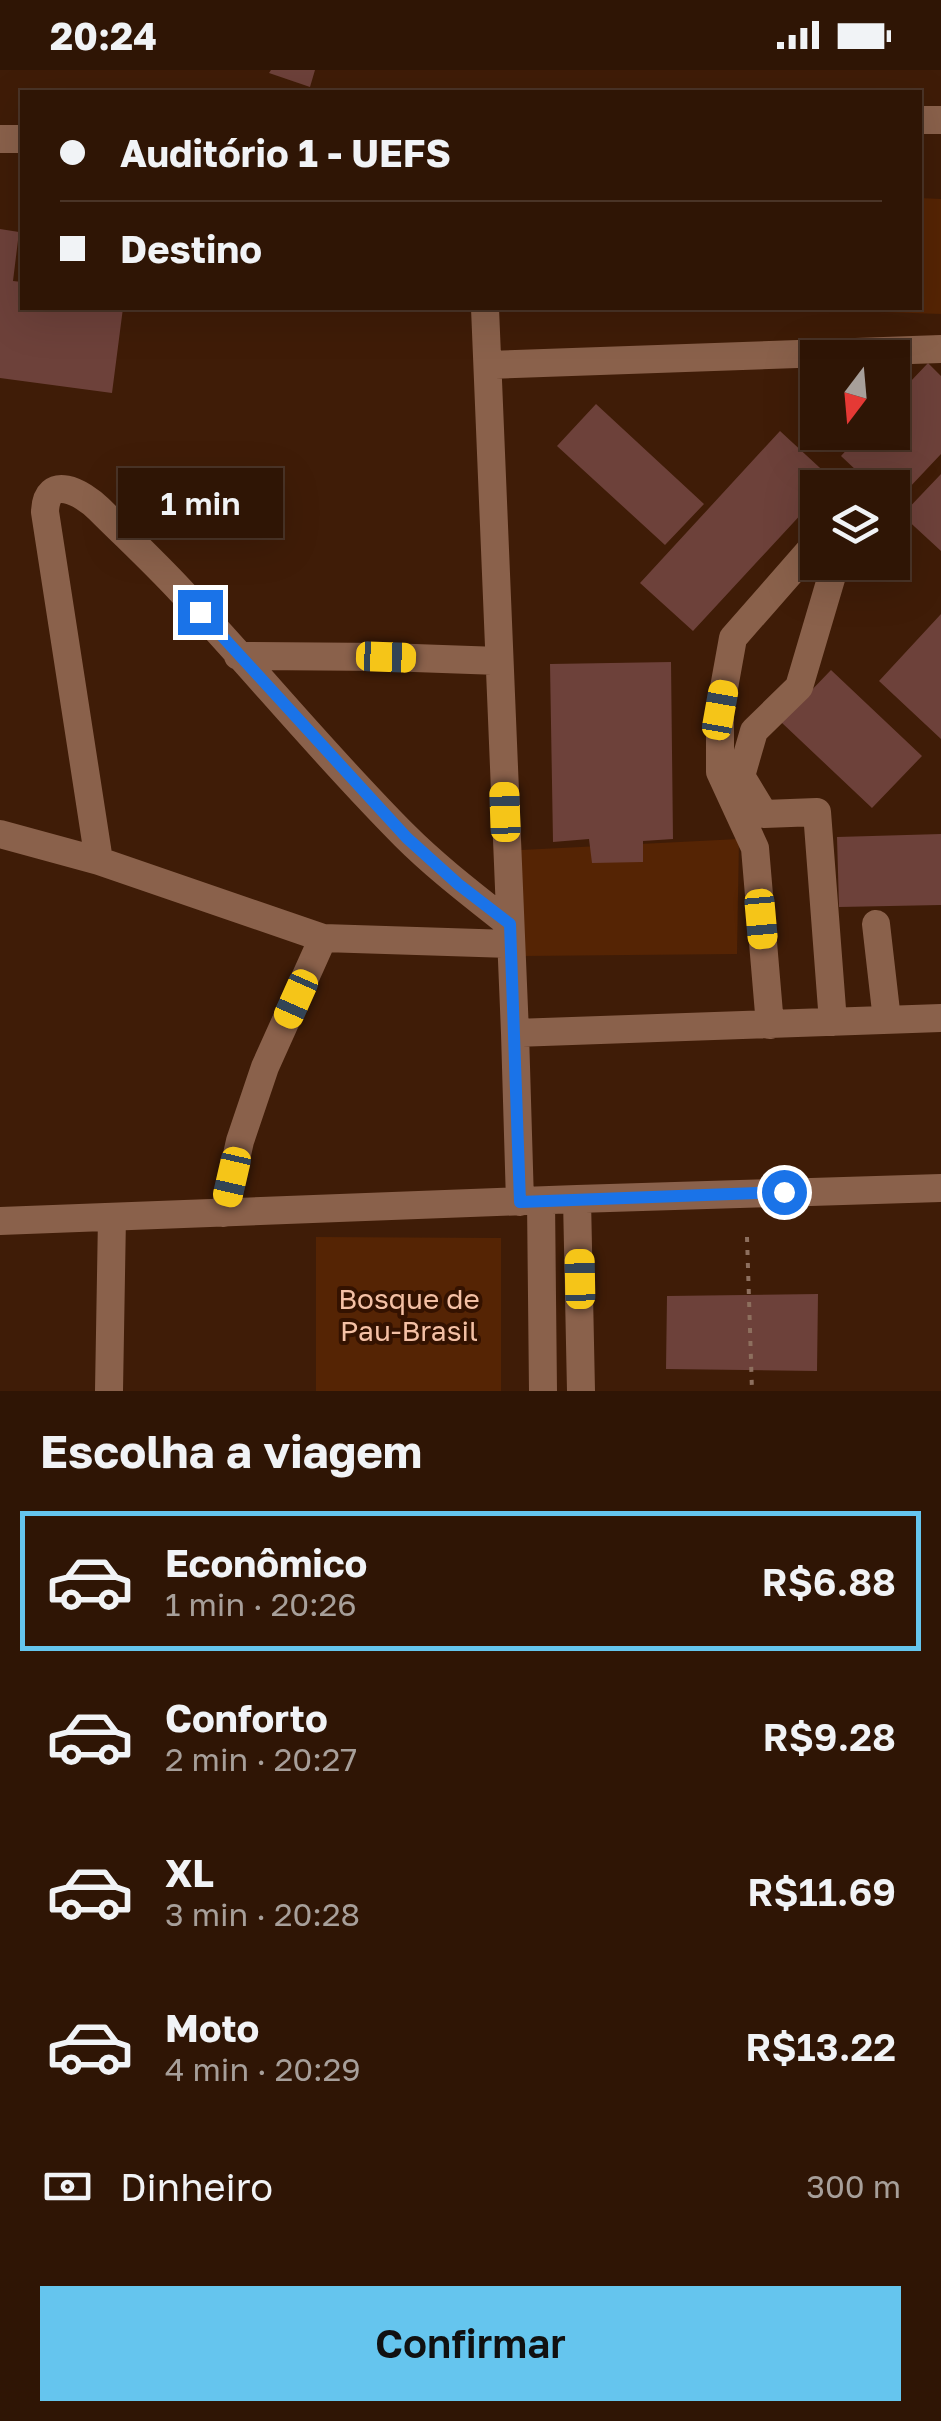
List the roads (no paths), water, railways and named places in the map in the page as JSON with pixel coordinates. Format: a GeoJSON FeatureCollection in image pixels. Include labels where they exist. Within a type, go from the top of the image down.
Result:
{"type":"FeatureCollection","features":[{"type":"Feature","properties":{"kind":"street"},"geometry":{"type":"LineString","coordinates":[[485,310],[515,1033],[543,1391]]}},
{"type":"Feature","properties":{"kind":"street"},"geometry":{"type":"LineString","coordinates":[[488,365],[941,349]]}},
{"type":"Feature","properties":{"kind":"street"},"geometry":{"type":"LineString","coordinates":[[99,861],[45,512],[49,495],[65,489],[86,497],[180,590],[407,838],[510,934]]}},
{"type":"Feature","properties":{"kind":"street"},"geometry":{"type":"LineString","coordinates":[[770,1024],[755,848],[720,772],[720,710],[733,638],[800,562]]}},
{"type":"Feature","properties":{"kind":"street"},"geometry":{"type":"LineString","coordinates":[[831,580],[800,688],[754,730],[741,776],[764,814],[817,812],[833,1022]]}},
{"type":"Feature","properties":{"kind":"street"},"geometry":{"type":"LineString","coordinates":[[238,656],[499,662]]}},
{"type":"Feature","properties":{"kind":"street"},"geometry":{"type":"LineString","coordinates":[[0,834],[99,861],[323,938],[510,934]]}},
{"type":"Feature","properties":{"kind":"street"},"geometry":{"type":"LineString","coordinates":[[876,924],[887,1020]]}},
{"type":"Feature","properties":{"kind":"street"},"geometry":{"type":"LineString","coordinates":[[224,1213],[240,1141],[265,1067],[323,938]]}},
{"type":"Feature","properties":{"kind":"street"},"geometry":{"type":"LineString","coordinates":[[515,1033],[941,1018]]}},
{"type":"Feature","properties":{"kind":"street"},"geometry":{"type":"LineString","coordinates":[[0,1221],[941,1188]]}},
{"type":"Feature","properties":{"kind":"street"},"geometry":{"type":"LineString","coordinates":[[577,1199],[581,1391]]}},
{"type":"Feature","properties":{"kind":"street"},"geometry":{"type":"LineString","coordinates":[[109,1391],[112,1217]]}},
{"type":"Feature","properties":{"kind":"park label","name":"Bosque de Pau-Brasil"},"geometry":{"type":"Point","coordinates":[409,1314]}}]}
